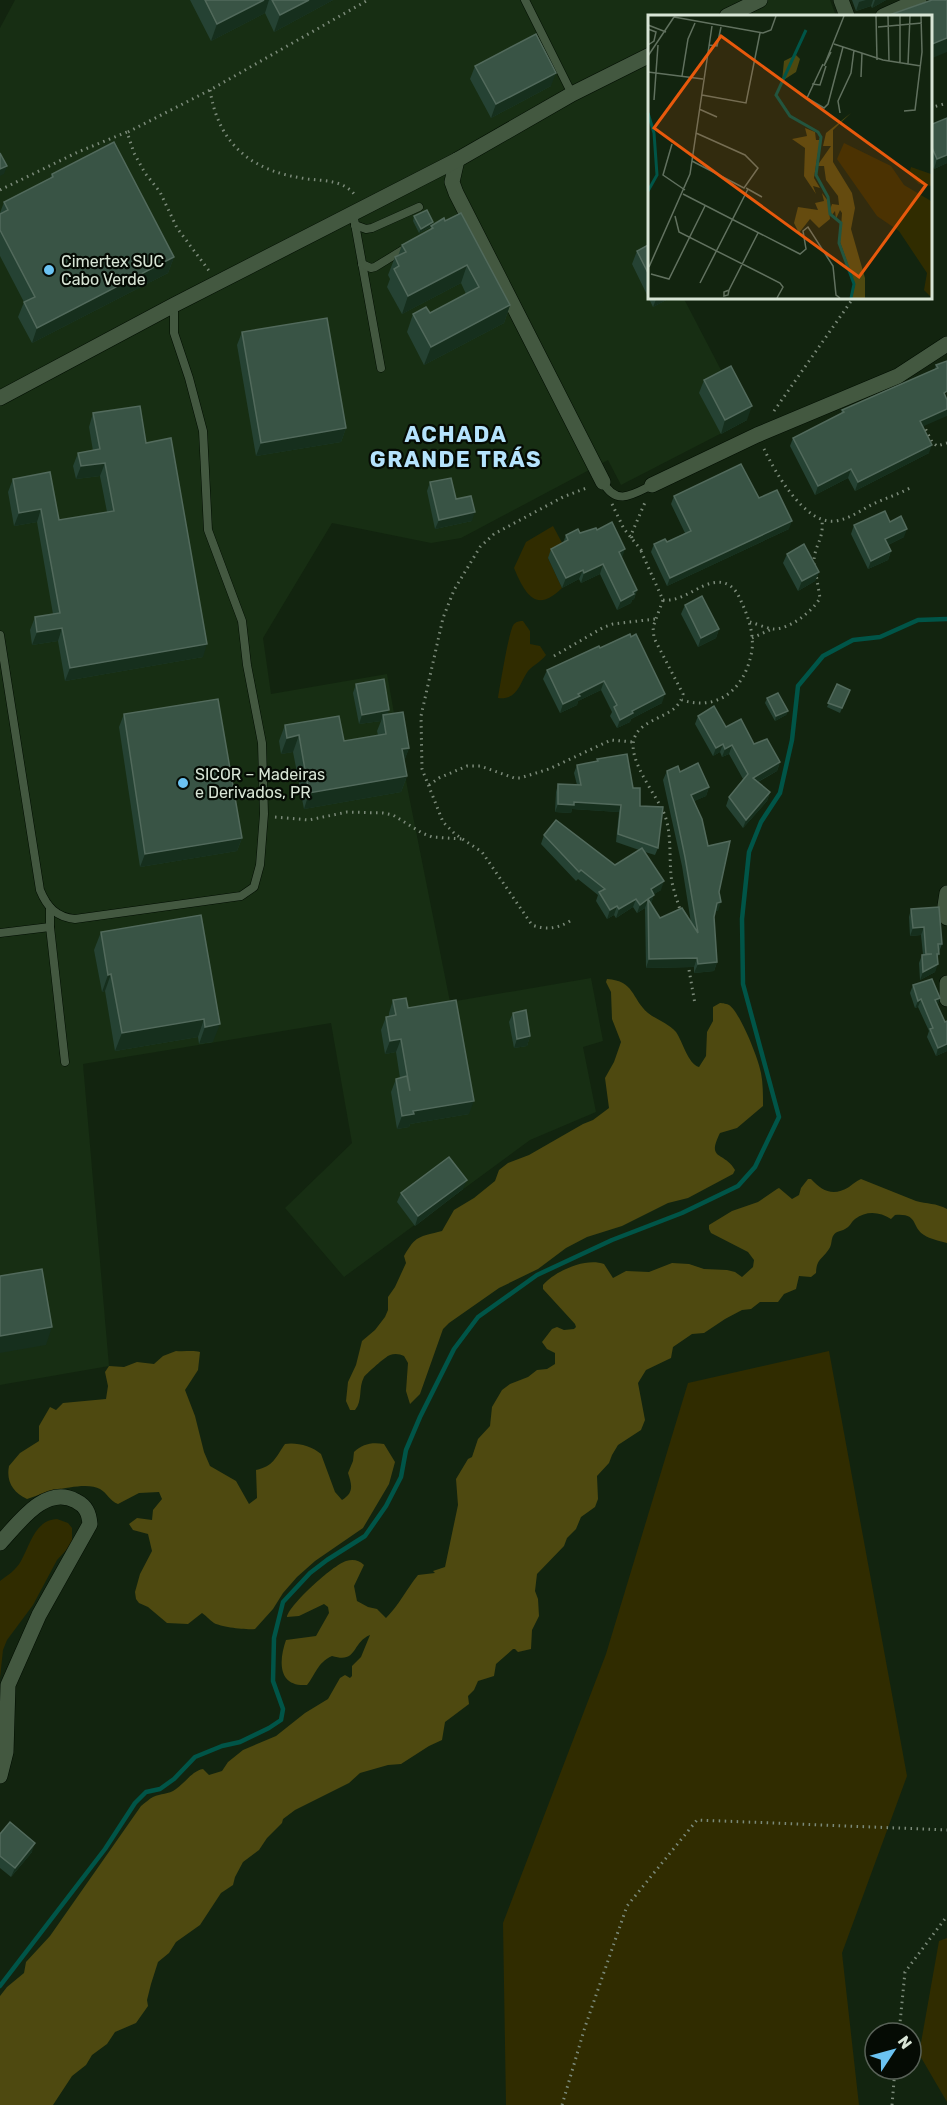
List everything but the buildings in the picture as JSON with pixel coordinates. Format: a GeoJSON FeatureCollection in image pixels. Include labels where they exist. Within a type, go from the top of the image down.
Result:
{"type":"FeatureCollection","features":[{"type":"Feature","properties":{"kind":"street"},"geometry":{"type":"LineString","coordinates":[[729,15],[760,0]]}},
{"type":"Feature","properties":{"kind":"street"},"geometry":{"type":"LineString","coordinates":[[841,0],[847,15]]}},
{"type":"Feature","properties":{"kind":"street"},"geometry":{"type":"LineString","coordinates":[[885,15],[919,0]]}},
{"type":"Feature","properties":{"kind":"street"},"geometry":{"type":"LineString","coordinates":[[0,398],[174,305],[357,215],[572,94],[648,56]]}},
{"type":"Feature","properties":{"kind":"street"},"geometry":{"type":"LineString","coordinates":[[457,160],[452,182],[456,193],[603,482]]}},
{"type":"Feature","properties":{"kind":"street"},"geometry":{"type":"LineString","coordinates":[[652,485],[757,435],[898,376],[947,344]]}},
{"type":"Feature","properties":{"kind":"street"},"geometry":{"type":"LineString","coordinates":[[947,893],[945,906],[947,918]]}},
{"type":"Feature","properties":{"kind":"street"},"geometry":{"type":"LineString","coordinates":[[947,983],[947,999]]}},
{"type":"Feature","properties":{"kind":"street"},"geometry":{"type":"LineString","coordinates":[[0,1543],[39,1504],[51,1498],[73,1499],[82,1504],[89,1514],[90,1524],[39,1615],[8,1685],[6,1752],[0,1776]]}},
{"type":"Feature","properties":{"kind":"lane"},"geometry":{"type":"LineString","coordinates":[[525,0],[572,94]]}},
{"type":"Feature","properties":{"kind":"lane"},"geometry":{"type":"LineString","coordinates":[[357,215],[366,229],[419,207]]}},
{"type":"Feature","properties":{"kind":"lane"},"geometry":{"type":"LineString","coordinates":[[357,215],[362,264],[381,368]]}},
{"type":"Feature","properties":{"kind":"lane"},"geometry":{"type":"LineString","coordinates":[[362,264],[371,268],[375,267],[414,243]]}},
{"type":"Feature","properties":{"kind":"lane"},"geometry":{"type":"LineString","coordinates":[[0,635],[40,890],[50,908],[58,915],[75,919],[241,897],[254,887],[260,865],[264,814],[262,743],[247,665],[242,621],[208,530],[203,431],[174,333],[174,305]]}},
{"type":"Feature","properties":{"kind":"lane"},"geometry":{"type":"LineString","coordinates":[[603,482],[609,493],[617,497],[626,496],[652,485]]}},
{"type":"Feature","properties":{"kind":"lane"},"geometry":{"type":"LineString","coordinates":[[50,908],[50,927],[65,1062]]}},
{"type":"Feature","properties":{"kind":"lane"},"geometry":{"type":"LineString","coordinates":[[0,933],[50,927]]}},
{"type":"Feature","properties":{"kind":"path"},"geometry":{"type":"LineString","coordinates":[[0,190],[78,152],[127,132],[210,90],[368,0]]}},
{"type":"Feature","properties":{"kind":"path"},"geometry":{"type":"LineString","coordinates":[[210,90],[216,118],[223,130],[247,158],[261,167],[280,174],[344,185],[354,193],[357,215]]}},
{"type":"Feature","properties":{"kind":"path"},"geometry":{"type":"LineString","coordinates":[[932,107],[947,102]]}},
{"type":"Feature","properties":{"kind":"path"},"geometry":{"type":"LineString","coordinates":[[127,132],[134,153],[145,173],[160,192],[177,228],[200,261],[219,282]]}},
{"type":"Feature","properties":{"kind":"path"},"geometry":{"type":"LineString","coordinates":[[853,298],[757,435],[780,480],[807,510],[822,521],[836,521],[853,516],[873,504],[912,487]]}},
{"type":"Feature","properties":{"kind":"path"},"geometry":{"type":"LineString","coordinates":[[918,415],[932,442],[937,446],[947,443]]}},
{"type":"Feature","properties":{"kind":"path"},"geometry":{"type":"LineString","coordinates":[[570,921],[550,929],[532,925],[482,852],[455,834],[444,822],[422,769],[421,716],[443,618],[454,590],[480,547],[494,534],[562,497],[603,482],[624,529],[642,551]]}},
{"type":"Feature","properties":{"kind":"path"},"geometry":{"type":"LineString","coordinates":[[652,485],[631,535],[642,551],[663,600],[653,627],[654,638],[680,688],[682,700],[673,709],[645,724],[638,731],[633,742],[634,758],[664,814],[668,827],[671,876],[682,919]]}},
{"type":"Feature","properties":{"kind":"path"},"geometry":{"type":"LineString","coordinates":[[752,638],[780,628],[810,613],[820,598],[813,563],[814,553],[824,534],[822,521]]}},
{"type":"Feature","properties":{"kind":"path"},"geometry":{"type":"LineString","coordinates":[[663,600],[672,601],[702,586],[720,582],[729,584],[737,592],[750,621],[752,649],[741,683],[724,697],[712,701],[695,704],[682,700]]}},
{"type":"Feature","properties":{"kind":"path"},"geometry":{"type":"LineString","coordinates":[[554,656],[613,624],[655,620]]}},
{"type":"Feature","properties":{"kind":"path"},"geometry":{"type":"LineString","coordinates":[[750,621],[772,629]]}},
{"type":"Feature","properties":{"kind":"path"},"geometry":{"type":"LineString","coordinates":[[429,785],[467,766],[480,766],[520,778],[549,769],[611,740],[633,742]]}},
{"type":"Feature","properties":{"kind":"path"},"geometry":{"type":"LineString","coordinates":[[264,814],[309,820],[347,812],[393,814],[432,837],[464,839]]}},
{"type":"Feature","properties":{"kind":"path"},"geometry":{"type":"LineString","coordinates":[[688,959],[694,1004]]}},
{"type":"Feature","properties":{"kind":"path"},"geometry":{"type":"LineString","coordinates":[[562,2105],[585,2027],[627,1906],[697,1820],[947,1830]]}},
{"type":"Feature","properties":{"kind":"path"},"geometry":{"type":"LineString","coordinates":[[900,2021],[905,1972],[947,1916]]}},
{"type":"Feature","properties":{"kind":"path"},"geometry":{"type":"LineString","coordinates":[[892,2105],[895,2081]]}},
{"type":"Feature","properties":{"kind":"shaded area"},"geometry":{"type":"Polygon","coordinates":[[[15,0],[830,0],[836,15],[648,15],[648,298],[684,298],[747,420],[621,485],[608,460],[461,538],[431,543],[332,523],[263,638],[271,694],[387,674],[450,1002],[591,978],[603,1041],[583,1047],[596,1112],[530,1140],[344,1277],[285,1208],[352,1143],[331,1023],[83,1064],[109,1366],[0,1385],[0,28],[15,0]]]}},
{"type":"Feature","properties":{"kind":"shaded area"},"geometry":{"type":"Polygon","coordinates":[[[553,526],[567,552],[548,558],[562,588],[545,600],[538,600],[527,593],[514,568],[526,542],[553,526]]]}},
{"type":"Feature","properties":{"kind":"shaded area"},"geometry":{"type":"Polygon","coordinates":[[[523,621],[530,631],[530,644],[540,646],[546,655],[528,671],[514,694],[498,698],[512,628],[516,622],[523,621]]]}},
{"type":"Feature","properties":{"kind":"shaded area"},"geometry":{"type":"Polygon","coordinates":[[[607,979],[623,983],[648,1013],[673,1029],[692,1062],[699,1067],[706,1056],[707,1032],[713,1021],[713,1007],[720,1003],[733,1009],[760,1067],[763,1106],[737,1128],[720,1133],[716,1142],[716,1152],[731,1164],[735,1170],[733,1174],[688,1198],[668,1203],[622,1226],[587,1237],[566,1248],[538,1269],[499,1288],[449,1323],[443,1329],[420,1394],[410,1404],[406,1391],[408,1363],[404,1356],[394,1354],[385,1358],[364,1377],[357,1406],[355,1410],[350,1410],[346,1401],[348,1382],[356,1365],[362,1341],[385,1317],[388,1310],[388,1297],[406,1263],[404,1256],[415,1240],[442,1231],[454,1210],[495,1181],[499,1170],[508,1163],[529,1155],[593,1120],[609,1108],[605,1078],[621,1042],[612,1019],[611,992],[606,982],[607,979]]]}},
{"type":"Feature","properties":{"kind":"shaded area"},"geometry":{"type":"Polygon","coordinates":[[[808,1179],[828,1191],[838,1192],[861,1179],[916,1201],[943,1207],[947,1209],[947,1243],[924,1235],[908,1216],[895,1215],[891,1219],[873,1213],[864,1214],[833,1236],[830,1247],[818,1262],[816,1273],[811,1277],[799,1276],[796,1289],[784,1294],[778,1302],[760,1302],[751,1309],[742,1310],[725,1319],[704,1333],[692,1334],[673,1347],[671,1358],[646,1370],[638,1383],[645,1420],[641,1430],[618,1445],[609,1463],[597,1476],[598,1499],[595,1507],[581,1517],[564,1546],[537,1574],[535,1591],[539,1616],[532,1630],[531,1649],[518,1652],[513,1649],[496,1664],[494,1676],[478,1681],[468,1696],[469,1704],[445,1722],[442,1740],[401,1764],[388,1765],[360,1773],[349,1783],[295,1810],[283,1819],[259,1850],[243,1862],[233,1885],[221,1893],[200,1925],[176,1942],[169,1953],[158,1962],[147,2000],[148,2006],[136,2023],[115,2032],[107,2044],[92,2055],[86,2065],[72,2076],[53,2105],[0,2105],[0,1996],[24,1973],[26,1962],[50,1936],[141,1806],[153,1797],[173,1791],[199,1770],[203,1769],[209,1775],[222,1771],[228,1762],[243,1750],[276,1736],[305,1713],[328,1699],[340,1678],[345,1675],[350,1678],[352,1676],[352,1666],[361,1657],[370,1635],[350,1655],[340,1658],[332,1656],[323,1662],[307,1685],[290,1682],[285,1677],[282,1656],[286,1640],[316,1636],[329,1613],[328,1607],[324,1604],[299,1616],[287,1617],[295,1604],[312,1586],[340,1564],[356,1560],[364,1565],[354,1586],[357,1601],[377,1609],[386,1618],[418,1575],[435,1573],[433,1571],[445,1567],[458,1505],[456,1479],[468,1459],[472,1457],[478,1439],[490,1426],[492,1407],[502,1390],[510,1384],[528,1377],[537,1370],[547,1369],[555,1364],[555,1353],[547,1349],[542,1342],[552,1329],[557,1327],[564,1330],[576,1327],[543,1289],[543,1285],[563,1270],[589,1262],[604,1264],[613,1278],[626,1271],[649,1272],[672,1263],[689,1264],[704,1269],[727,1270],[742,1277],[753,1267],[754,1260],[748,1252],[711,1233],[709,1225],[732,1211],[758,1202],[779,1188],[792,1199],[799,1195],[808,1179]]]}},
{"type":"Feature","properties":{"kind":"shaded area"},"geometry":{"type":"Polygon","coordinates":[[[176,1351],[200,1352],[198,1370],[185,1390],[195,1416],[204,1452],[210,1466],[236,1481],[249,1504],[257,1498],[256,1470],[270,1464],[285,1444],[304,1445],[321,1454],[335,1492],[342,1500],[350,1492],[348,1473],[357,1449],[368,1444],[384,1444],[395,1462],[389,1484],[363,1528],[315,1561],[297,1577],[255,1629],[217,1624],[202,1613],[188,1624],[167,1623],[136,1599],[135,1592],[140,1574],[152,1551],[148,1534],[133,1530],[129,1524],[137,1518],[152,1520],[153,1510],[162,1499],[159,1492],[139,1493],[118,1504],[100,1489],[85,1486],[64,1488],[27,1499],[14,1490],[10,1482],[9,1466],[20,1453],[39,1441],[39,1426],[50,1407],[56,1410],[63,1403],[106,1399],[108,1386],[105,1372],[109,1366],[124,1367],[137,1362],[154,1364],[163,1356],[176,1351]]]}},
{"type":"Feature","properties":{"kind":"shaded area"},"geometry":{"type":"Polygon","coordinates":[[[829,1351],[907,1776],[842,1953],[859,2105],[506,2105],[503,1923],[606,1654],[688,1383],[829,1351]]]}},
{"type":"Feature","properties":{"kind":"shaded area"},"geometry":{"type":"Polygon","coordinates":[[[57,1519],[68,1523],[72,1528],[72,1541],[57,1560],[33,1605],[7,1640],[3,1650],[0,1678],[0,1581],[19,1564],[38,1529],[50,1520],[57,1519]]]}},
{"type":"Feature","properties":{"kind":"shaded area"},"geometry":{"type":"Polygon","coordinates":[[[947,1938],[947,2102],[923,2061],[923,2031],[939,1941],[947,1938]]]}},
{"type":"Feature","properties":{"kind":"waterway"},"geometry":{"type":"LineString","coordinates":[[0,1986],[105,1849],[135,1803],[146,1792],[160,1789],[174,1779],[195,1757],[222,1746],[240,1742],[281,1720],[283,1709],[273,1681],[274,1638],[283,1602],[310,1573],[365,1536],[386,1506],[401,1477],[406,1450],[420,1417],[454,1349],[478,1317],[537,1275],[612,1240],[682,1213],[738,1186],[755,1167],[779,1117],[743,984],[742,919],[749,852],[761,822],[780,793],[792,740],[798,686],[823,656],[853,640],[880,637],[918,620],[947,619]]}},
{"type":"Feature","properties":{"kind":"place","name":"Cimertex SUC Cabo Verde"},"geometry":{"type":"Point","coordinates":[49,270]}},
{"type":"Feature","properties":{"kind":"place","name":"SICOR – Madeiras e Derivados, PR"},"geometry":{"type":"Point","coordinates":[183,783]}},
{"type":"Feature","properties":{"kind":"district","name":"ACHADA GRANDE TRÁS"},"geometry":{"type":"Point","coordinates":[456,446]}}]}
